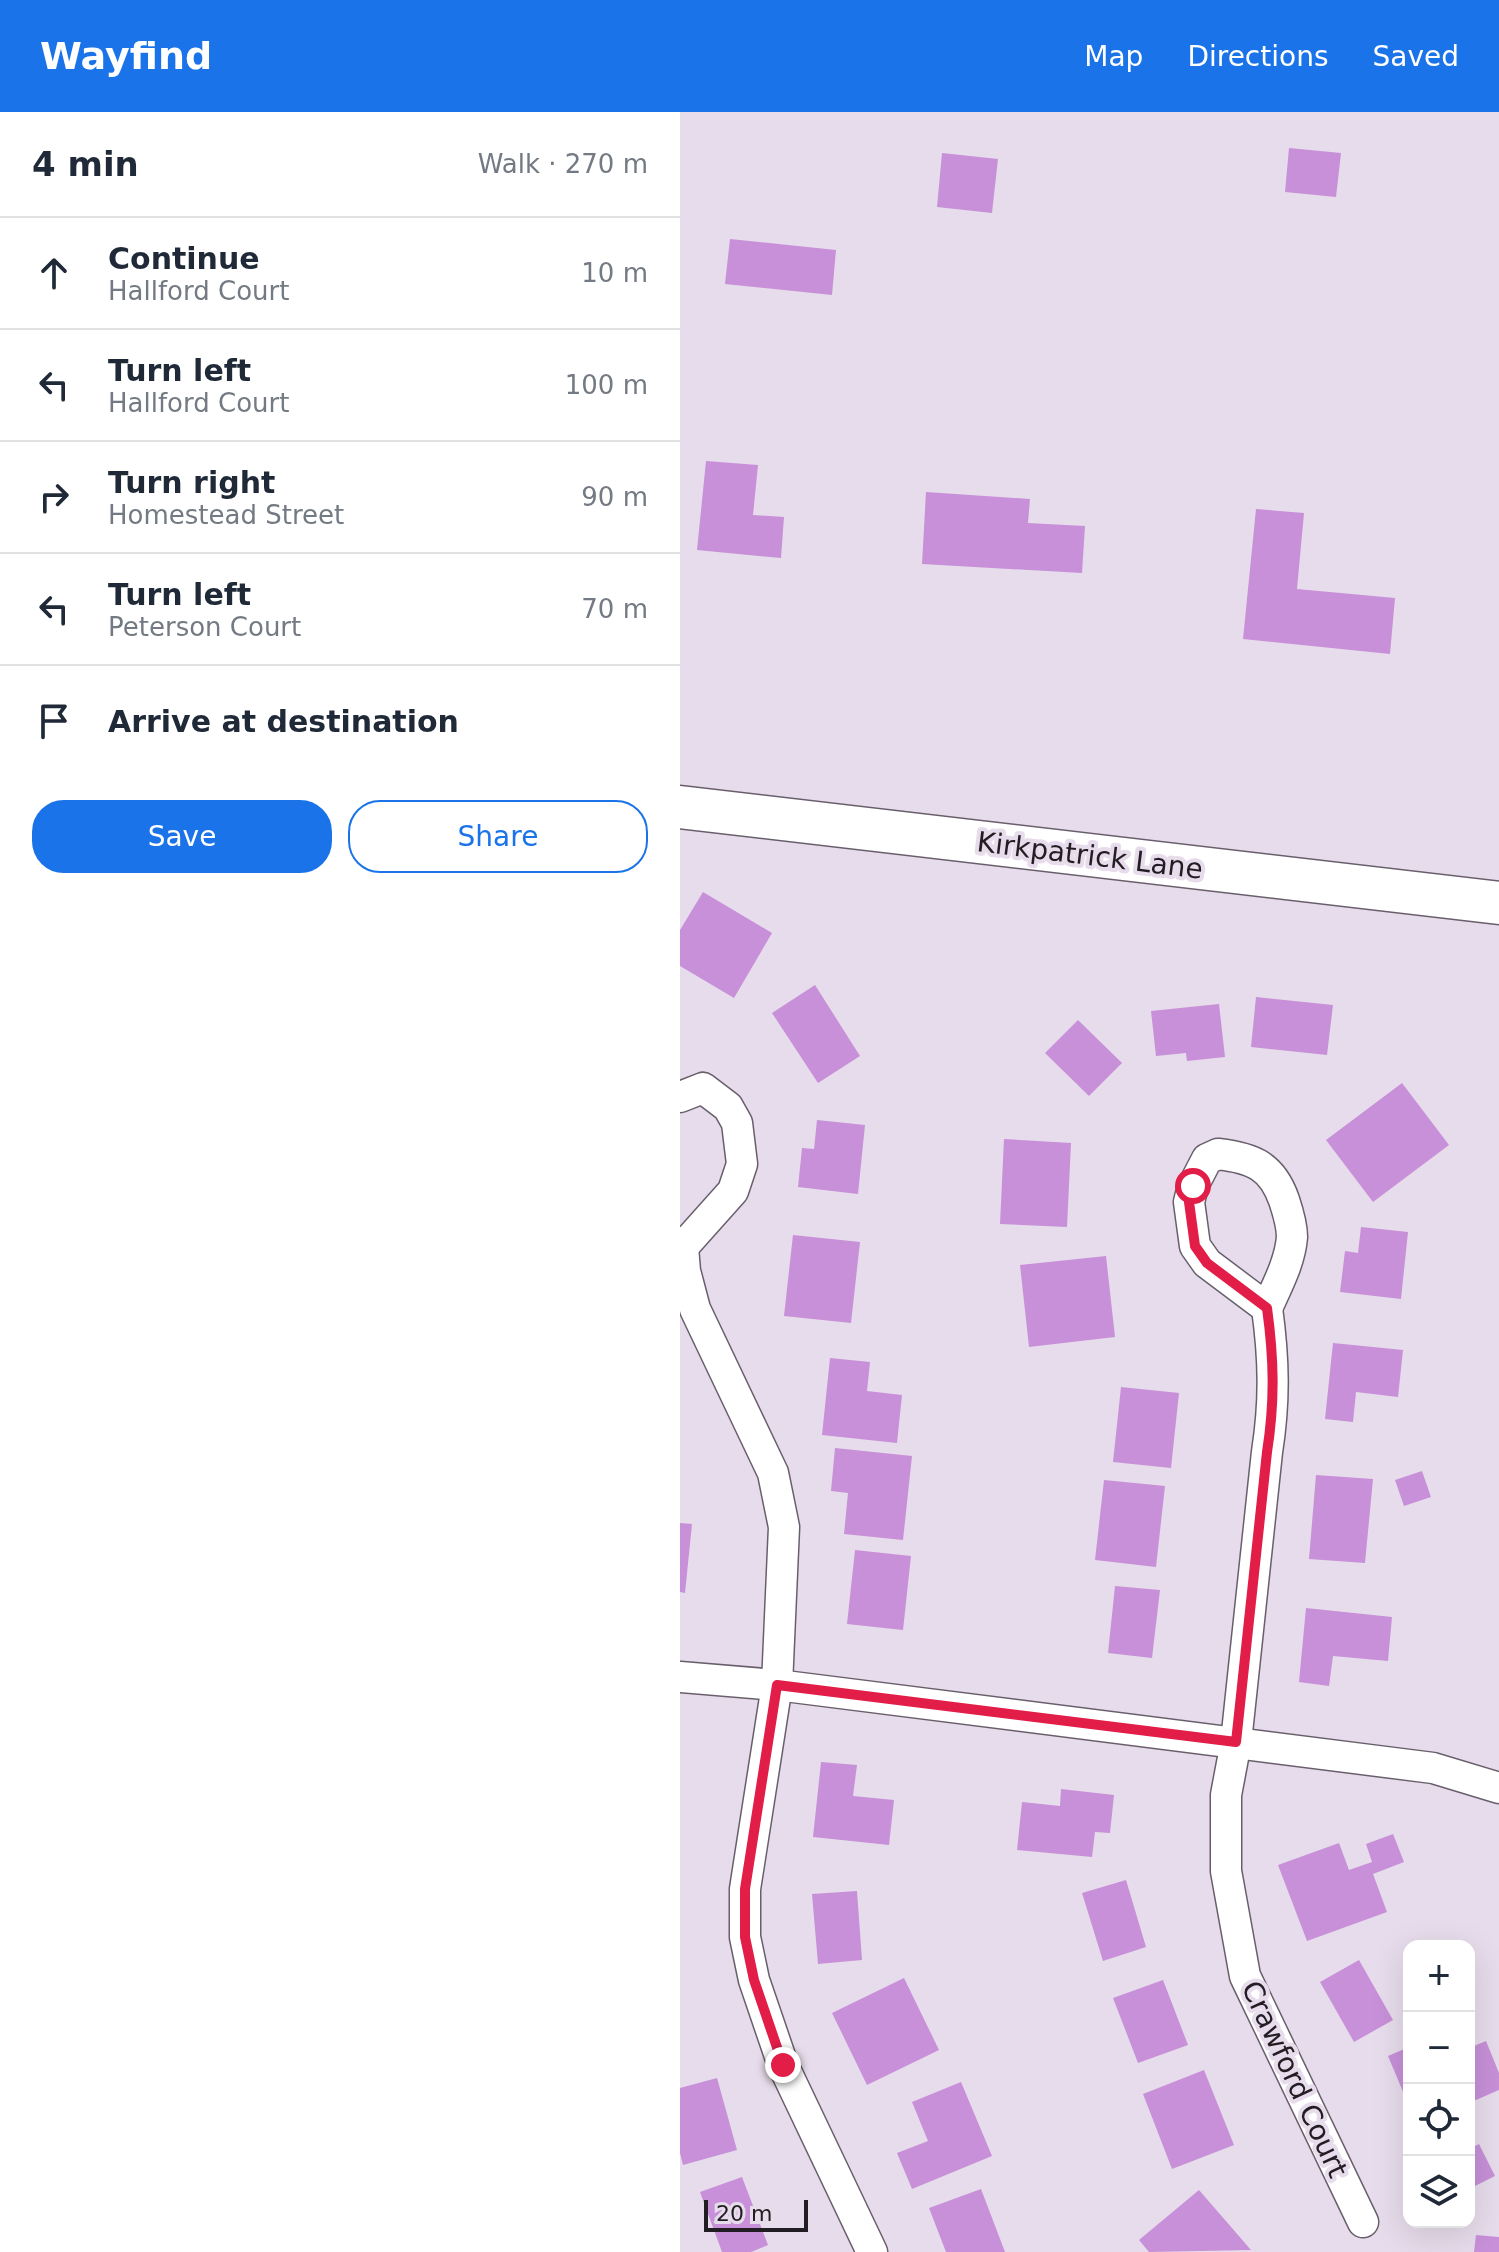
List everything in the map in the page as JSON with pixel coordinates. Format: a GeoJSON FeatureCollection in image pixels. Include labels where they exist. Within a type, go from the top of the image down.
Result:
{"type":"FeatureCollection","features":[{"type":"Feature","properties":{"kind":"street","name":"Kirkpatrick Lane"},"geometry":{"type":"LineString","coordinates":[[680,807],[1499,903]]}},
{"type":"Feature","properties":{"kind":"street"},"geometry":{"type":"LineString","coordinates":[[680,1097],[703,1088],[728,1107],[737,1123],[742,1164],[733,1191],[682,1244],[685,1271],[695,1309],[773,1473],[784,1527],[777,1685],[745,1889],[745,1937],[754,1980],[783,2065],[872,2252]]}},
{"type":"Feature","properties":{"kind":"street"},"geometry":{"type":"LineString","coordinates":[[1218,1154],[1244,1157],[1256,1162],[1278,1182],[1289,1216],[1292,1237],[1284,1271],[1267,1308],[1207,1263],[1195,1246],[1189,1202],[1193,1186],[1207,1159],[1218,1154]]}},
{"type":"Feature","properties":{"kind":"street","name":"Crawford Court"},"geometry":{"type":"LineString","coordinates":[[1267,1308],[1274,1360],[1273,1414],[1236,1742],[1226,1795],[1226,1871],[1245,1976],[1363,2222]]}},
{"type":"Feature","properties":{"kind":"street"},"geometry":{"type":"LineString","coordinates":[[680,1677],[777,1685],[1433,1768],[1499,1788]]}},
{"type":"Feature","properties":{"kind":"building"},"geometry":{"type":"Polygon","coordinates":[[[1289,148],[1341,153],[1336,197],[1285,192],[1289,148]]]}},
{"type":"Feature","properties":{"kind":"building"},"geometry":{"type":"Polygon","coordinates":[[[942,153],[998,159],[992,213],[937,207],[942,153]]]}},
{"type":"Feature","properties":{"kind":"building"},"geometry":{"type":"Polygon","coordinates":[[[730,239],[836,250],[832,295],[725,284],[730,239]]]}},
{"type":"Feature","properties":{"kind":"building"},"geometry":{"type":"Polygon","coordinates":[[[706,461],[758,465],[753,515],[784,517],[781,558],[697,550],[706,461]]]}},
{"type":"Feature","properties":{"kind":"building"},"geometry":{"type":"Polygon","coordinates":[[[926,492],[1030,499],[1028,523],[1085,526],[1082,573],[922,564],[926,492]]]}},
{"type":"Feature","properties":{"kind":"building"},"geometry":{"type":"Polygon","coordinates":[[[1256,509],[1304,513],[1297,589],[1395,598],[1390,654],[1243,639],[1256,509]]]}},
{"type":"Feature","properties":{"kind":"building"},"geometry":{"type":"Polygon","coordinates":[[[703,892],[772,933],[734,998],[680,966],[680,930],[703,892]]]}},
{"type":"Feature","properties":{"kind":"building"},"geometry":{"type":"Polygon","coordinates":[[[815,985],[860,1056],[818,1083],[772,1013],[815,985]]]}},
{"type":"Feature","properties":{"kind":"building"},"geometry":{"type":"Polygon","coordinates":[[[1256,997],[1333,1005],[1327,1055],[1251,1047],[1256,997]]]}},
{"type":"Feature","properties":{"kind":"building"},"geometry":{"type":"Polygon","coordinates":[[[1219,1004],[1225,1057],[1187,1061],[1186,1053],[1156,1056],[1151,1011],[1219,1004]]]}},
{"type":"Feature","properties":{"kind":"building"},"geometry":{"type":"Polygon","coordinates":[[[1078,1020],[1122,1063],[1089,1096],[1045,1053],[1078,1020]]]}},
{"type":"Feature","properties":{"kind":"building"},"geometry":{"type":"Polygon","coordinates":[[[1402,1083],[1449,1145],[1373,1202],[1326,1140],[1402,1083]]]}},
{"type":"Feature","properties":{"kind":"building"},"geometry":{"type":"Polygon","coordinates":[[[817,1120],[865,1125],[858,1194],[798,1187],[802,1148],[814,1149],[817,1120]]]}},
{"type":"Feature","properties":{"kind":"building"},"geometry":{"type":"Polygon","coordinates":[[[1004,1139],[1071,1143],[1067,1227],[1000,1224],[1004,1139]]]}},
{"type":"Feature","properties":{"kind":"building"},"geometry":{"type":"Polygon","coordinates":[[[1361,1227],[1408,1232],[1401,1299],[1340,1292],[1345,1251],[1358,1253],[1361,1227]]]}},
{"type":"Feature","properties":{"kind":"building"},"geometry":{"type":"Polygon","coordinates":[[[793,1235],[860,1242],[851,1323],[784,1316],[793,1235]]]}},
{"type":"Feature","properties":{"kind":"building"},"geometry":{"type":"Polygon","coordinates":[[[1106,1256],[1115,1337],[1029,1347],[1020,1265],[1106,1256]]]}},
{"type":"Feature","properties":{"kind":"building"},"geometry":{"type":"Polygon","coordinates":[[[1333,1343],[1403,1350],[1398,1397],[1356,1392],[1353,1422],[1325,1419],[1333,1343]]]}},
{"type":"Feature","properties":{"kind":"building"},"geometry":{"type":"Polygon","coordinates":[[[830,1358],[870,1362],[867,1391],[902,1395],[897,1443],[822,1435],[830,1358]]]}},
{"type":"Feature","properties":{"kind":"building"},"geometry":{"type":"Polygon","coordinates":[[[1121,1387],[1179,1393],[1171,1468],[1113,1462],[1121,1387]]]}},
{"type":"Feature","properties":{"kind":"building"},"geometry":{"type":"Polygon","coordinates":[[[835,1448],[912,1456],[903,1540],[844,1534],[848,1493],[831,1491],[835,1448]]]}},
{"type":"Feature","properties":{"kind":"building"},"geometry":{"type":"Polygon","coordinates":[[[1422,1471],[1431,1497],[1404,1506],[1395,1480],[1422,1471]]]}},
{"type":"Feature","properties":{"kind":"building"},"geometry":{"type":"Polygon","coordinates":[[[1316,1475],[1373,1479],[1365,1563],[1309,1559],[1316,1475]]]}},
{"type":"Feature","properties":{"kind":"building"},"geometry":{"type":"Polygon","coordinates":[[[1104,1480],[1165,1486],[1156,1567],[1095,1560],[1104,1480]]]}},
{"type":"Feature","properties":{"kind":"building"},"geometry":{"type":"Polygon","coordinates":[[[680,1523],[692,1524],[685,1593],[680,1592],[680,1523]]]}},
{"type":"Feature","properties":{"kind":"building"},"geometry":{"type":"Polygon","coordinates":[[[855,1550],[911,1556],[903,1630],[847,1624],[855,1550]]]}},
{"type":"Feature","properties":{"kind":"building"},"geometry":{"type":"Polygon","coordinates":[[[1115,1586],[1160,1590],[1152,1658],[1108,1653],[1115,1586]]]}},
{"type":"Feature","properties":{"kind":"building"},"geometry":{"type":"Polygon","coordinates":[[[1306,1608],[1392,1617],[1388,1661],[1333,1656],[1329,1686],[1299,1682],[1306,1608]]]}},
{"type":"Feature","properties":{"kind":"building"},"geometry":{"type":"Polygon","coordinates":[[[821,1762],[857,1765],[853,1796],[894,1800],[889,1845],[813,1837],[821,1762]]]}},
{"type":"Feature","properties":{"kind":"building"},"geometry":{"type":"Polygon","coordinates":[[[1061,1789],[1114,1795],[1110,1833],[1095,1832],[1092,1857],[1017,1850],[1022,1802],[1060,1806],[1061,1789]]]}},
{"type":"Feature","properties":{"kind":"building"},"geometry":{"type":"Polygon","coordinates":[[[1393,1834],[1404,1862],[1373,1874],[1387,1912],[1307,1941],[1278,1865],[1339,1843],[1349,1870],[1372,1862],[1366,1844],[1393,1834]]]}},
{"type":"Feature","properties":{"kind":"building"},"geometry":{"type":"Polygon","coordinates":[[[1126,1880],[1146,1947],[1103,1961],[1082,1893],[1126,1880]]]}},
{"type":"Feature","properties":{"kind":"building"},"geometry":{"type":"Polygon","coordinates":[[[857,1891],[862,1960],[818,1964],[812,1894],[857,1891]]]}},
{"type":"Feature","properties":{"kind":"building"},"geometry":{"type":"Polygon","coordinates":[[[1359,1960],[1393,2020],[1354,2042],[1320,1982],[1359,1960]]]}},
{"type":"Feature","properties":{"kind":"building"},"geometry":{"type":"Polygon","coordinates":[[[904,1978],[939,2050],[867,2085],[832,2013],[904,1978]]]}},
{"type":"Feature","properties":{"kind":"building"},"geometry":{"type":"Polygon","coordinates":[[[1163,1980],[1188,2045],[1138,2063],[1113,1998],[1163,1980]]]}},
{"type":"Feature","properties":{"kind":"building"},"geometry":{"type":"Polygon","coordinates":[[[1486,2041],[1499,2073],[1499,2090],[1475,2100],[1475,2084],[1475,2046],[1486,2041]]]}},
{"type":"Feature","properties":{"kind":"building"},"geometry":{"type":"Polygon","coordinates":[[[1403,2050],[1403,2092],[1388,2056],[1403,2050]]]}},
{"type":"Feature","properties":{"kind":"building"},"geometry":{"type":"Polygon","coordinates":[[[1204,2070],[1234,2145],[1172,2169],[1143,2094],[1204,2070]]]}},
{"type":"Feature","properties":{"kind":"building"},"geometry":{"type":"Polygon","coordinates":[[[717,2078],[737,2150],[683,2165],[680,2153],[680,2088],[717,2078]]]}},
{"type":"Feature","properties":{"kind":"building"},"geometry":{"type":"Polygon","coordinates":[[[961,2082],[992,2156],[912,2189],[897,2153],[928,2141],[912,2102],[961,2082]]]}},
{"type":"Feature","properties":{"kind":"building"},"geometry":{"type":"Polygon","coordinates":[[[1479,2144],[1495,2176],[1475,2186],[1475,2156],[1475,2146],[1479,2144]]]}},
{"type":"Feature","properties":{"kind":"building"},"geometry":{"type":"Polygon","coordinates":[[[742,2177],[768,2245],[751,2252],[722,2252],[700,2192],[742,2177]]]}},
{"type":"Feature","properties":{"kind":"building"},"geometry":{"type":"Polygon","coordinates":[[[981,2189],[1005,2252],[946,2252],[929,2208],[981,2189]]]}},
{"type":"Feature","properties":{"kind":"building"},"geometry":{"type":"Polygon","coordinates":[[[1199,2190],[1251,2250],[1149,2252],[1139,2240],[1199,2190]]]}},
{"type":"Feature","properties":{"kind":"building"},"geometry":{"type":"Polygon","coordinates":[[[1476,2235],[1499,2237],[1499,2252],[1474,2252],[1476,2235]]]}},
{"type":"Feature","properties":{"kind":"route"},"geometry":{"type":"LineString","coordinates":[[783,2065],[754,1980],[745,1937],[745,1889],[777,1685],[1236,1742],[1273,1414],[1274,1360],[1267,1308],[1207,1263],[1195,1246],[1189,1202],[1193,1186]]}}]}
